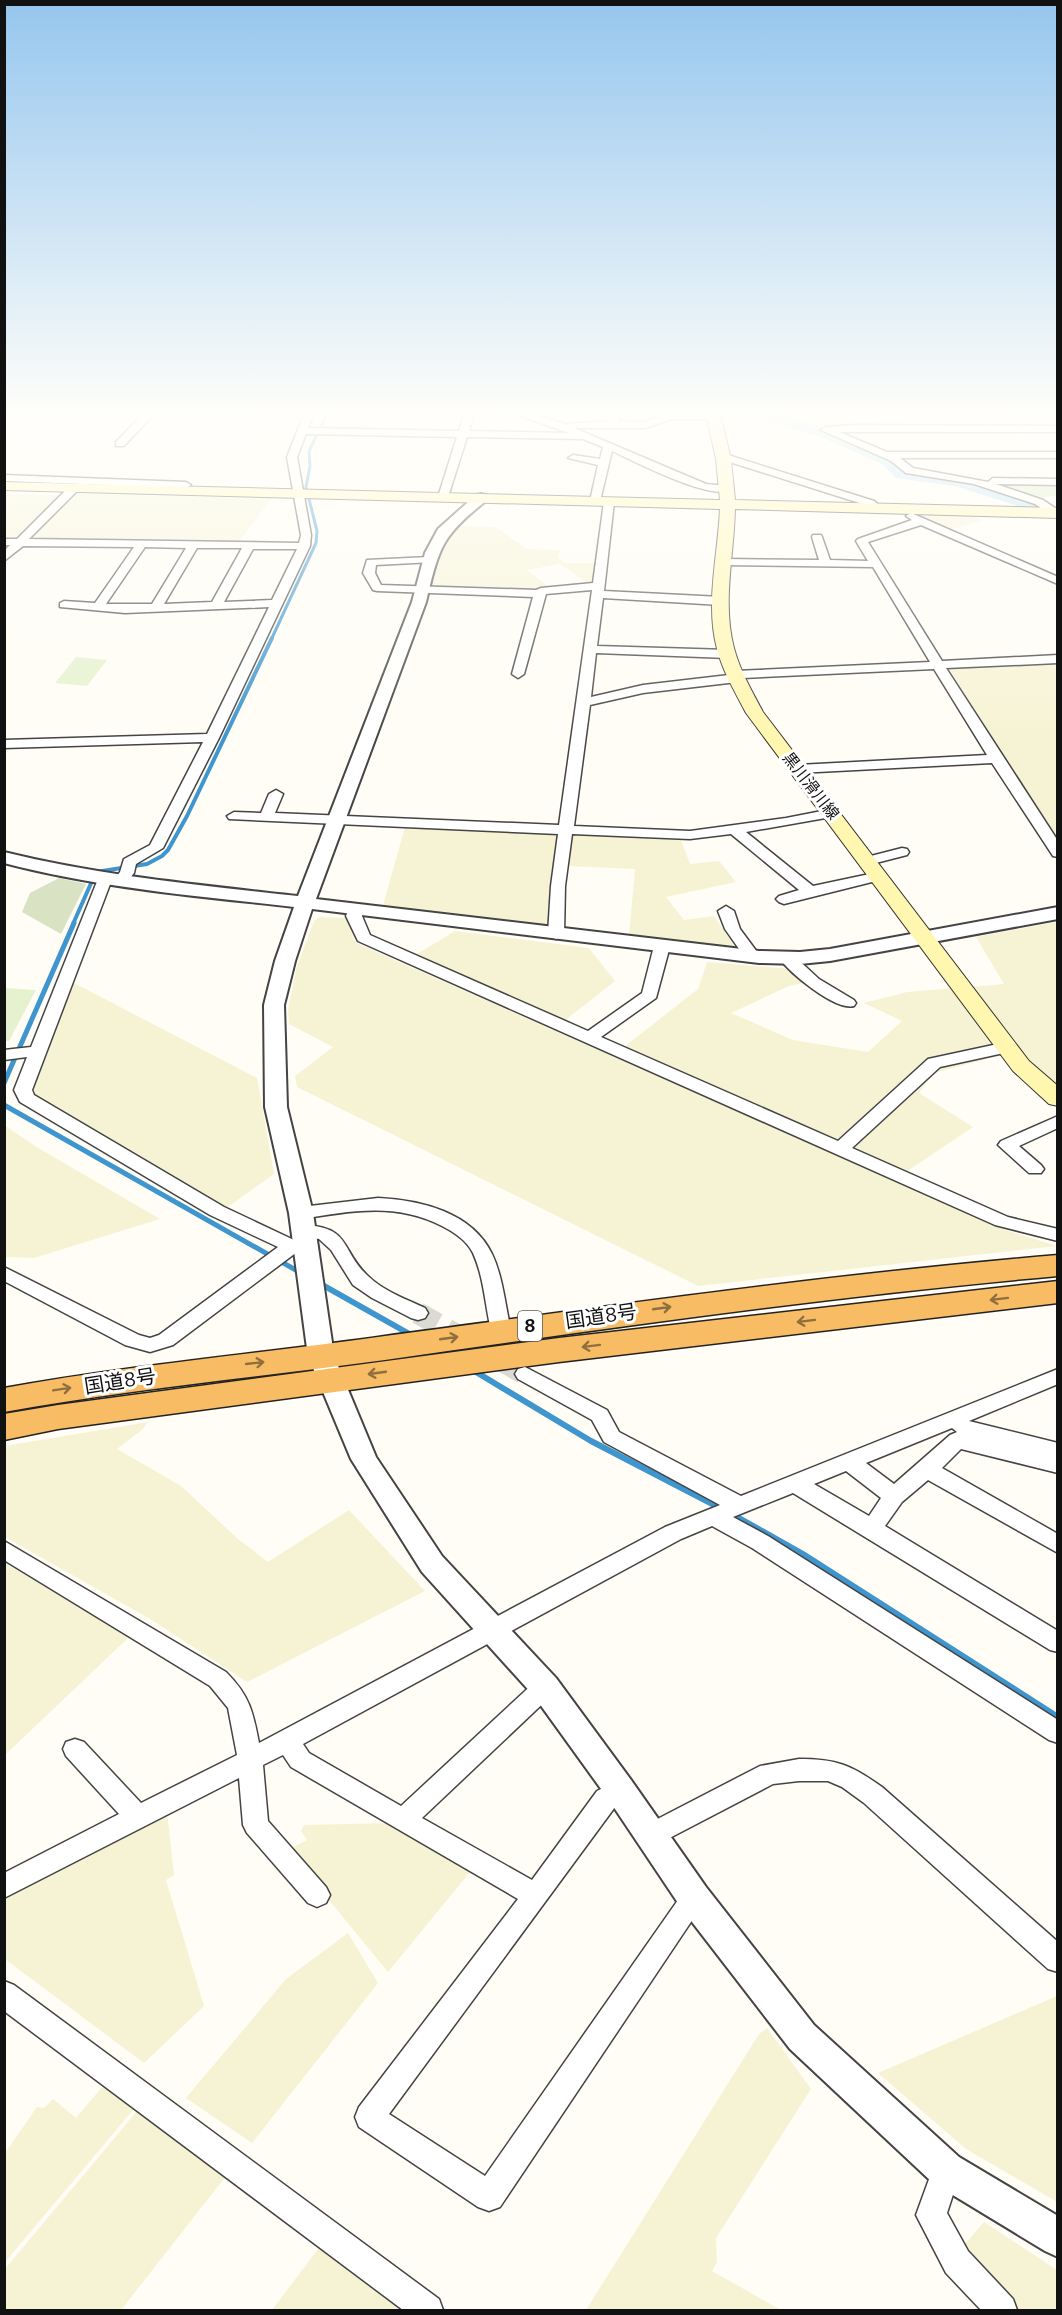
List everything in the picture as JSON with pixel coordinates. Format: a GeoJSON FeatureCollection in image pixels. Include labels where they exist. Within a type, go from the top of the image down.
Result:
{"type":"FeatureCollection","features":[{"type":"Feature","properties":{"kind":"highway","name":"国道8号"},"geometry":{"type":"LineString","coordinates":[[4,1427],[326,1368],[501,1330],[712,1301],[1058,1265]]}},
{"type":"Feature","properties":{"kind":"highway","name":"国道8号"},"geometry":{"type":"LineString","coordinates":[[4,1400],[189,1370],[326,1368],[571,1348],[1058,1292]]}},
{"type":"Feature","properties":{"kind":"main road","name":"黒川滑川線"},"geometry":{"type":"LineString","coordinates":[[726,522],[721,601],[723,637],[736,676],[755,712],[1006,1047],[1021,1066],[1058,1099]]}},
{"type":"Feature","properties":{"kind":"street"},"geometry":{"type":"LineString","coordinates":[[4,558],[40,522]]}},
{"type":"Feature","properties":{"kind":"street"},"geometry":{"type":"LineString","coordinates":[[304,522],[306,535],[303,546],[212,738],[156,848],[129,862],[126,873],[113,880],[23,1090],[26,1098],[217,1211],[300,1234],[318,1230],[334,1239],[360,1280],[418,1313]]}},
{"type":"Feature","properties":{"kind":"street"},"geometry":{"type":"LineString","coordinates":[[450,522],[440,533],[429,560],[422,590],[338,820],[305,903],[285,961],[274,1005],[276,1107],[326,1368],[364,1459],[432,1564],[546,1687],[694,1898],[802,2037],[946,2170],[1058,2238]]}},
{"type":"Feature","properties":{"kind":"street"},"geometry":{"type":"LineString","coordinates":[[556,934],[558,886],[585,702],[597,590],[601,522]]}},
{"type":"Feature","properties":{"kind":"street"},"geometry":{"type":"LineString","coordinates":[[918,522],[862,541],[996,759],[1058,853]]}},
{"type":"Feature","properties":{"kind":"street"},"geometry":{"type":"LineString","coordinates":[[923,522],[1058,581]]}},
{"type":"Feature","properties":{"kind":"street"},"geometry":{"type":"LineString","coordinates":[[817,537],[826,564]]}},
{"type":"Feature","properties":{"kind":"street"},"geometry":{"type":"LineString","coordinates":[[4,542],[303,546]]}},
{"type":"Feature","properties":{"kind":"street"},"geometry":{"type":"LineString","coordinates":[[98,607],[142,543]]}},
{"type":"Feature","properties":{"kind":"street"},"geometry":{"type":"LineString","coordinates":[[156,608],[194,544]]}},
{"type":"Feature","properties":{"kind":"street"},"geometry":{"type":"LineString","coordinates":[[216,606],[249,545]]}},
{"type":"Feature","properties":{"kind":"street"},"geometry":{"type":"LineString","coordinates":[[429,560],[371,562],[369,573],[377,588],[539,594],[541,591],[597,590],[721,601]]}},
{"type":"Feature","properties":{"kind":"street"},"geometry":{"type":"LineString","coordinates":[[724,562],[876,564]]}},
{"type":"Feature","properties":{"kind":"street"},"geometry":{"type":"LineString","coordinates":[[518,674],[539,594]]}},
{"type":"Feature","properties":{"kind":"street"},"geometry":{"type":"LineString","coordinates":[[64,605],[156,608],[276,603]]}},
{"type":"Feature","properties":{"kind":"street"},"geometry":{"type":"LineString","coordinates":[[590,649],[728,654]]}},
{"type":"Feature","properties":{"kind":"street"},"geometry":{"type":"LineString","coordinates":[[585,702],[643,689],[736,676],[1058,659]]}},
{"type":"Feature","properties":{"kind":"street"},"geometry":{"type":"LineString","coordinates":[[4,744],[212,738]]}},
{"type":"Feature","properties":{"kind":"street"},"geometry":{"type":"LineString","coordinates":[[798,769],[996,759]]}},
{"type":"Feature","properties":{"kind":"street"},"geometry":{"type":"LineString","coordinates":[[266,817],[276,794]]}},
{"type":"Feature","properties":{"kind":"street"},"geometry":{"type":"LineString","coordinates":[[234,816],[690,835],[735,830],[832,813]]}},
{"type":"Feature","properties":{"kind":"street"},"geometry":{"type":"LineString","coordinates":[[735,830],[810,891]]}},
{"type":"Feature","properties":{"kind":"street"},"geometry":{"type":"LineString","coordinates":[[784,899],[874,869],[902,852]]}},
{"type":"Feature","properties":{"kind":"street"},"geometry":{"type":"LineString","coordinates":[[4,857],[45,868],[113,880],[556,934],[787,958],[830,955],[1058,913]]}},
{"type":"Feature","properties":{"kind":"street"},"geometry":{"type":"LineString","coordinates":[[355,909],[354,916],[363,938],[1002,1221],[1058,1235]]}},
{"type":"Feature","properties":{"kind":"street"},"geometry":{"type":"LineString","coordinates":[[726,911],[727,923],[746,945],[752,956]]}},
{"type":"Feature","properties":{"kind":"street"},"geometry":{"type":"LineString","coordinates":[[589,1038],[650,995],[662,946]]}},
{"type":"Feature","properties":{"kind":"street"},"geometry":{"type":"LineString","coordinates":[[787,958],[813,982],[848,1003]]}},
{"type":"Feature","properties":{"kind":"street"},"geometry":{"type":"LineString","coordinates":[[841,1148],[934,1063],[1006,1047]]}},
{"type":"Feature","properties":{"kind":"street"},"geometry":{"type":"LineString","coordinates":[[4,1054],[38,1052]]}},
{"type":"Feature","properties":{"kind":"street"},"geometry":{"type":"LineString","coordinates":[[1035,1169],[1007,1145],[1058,1121]]}},
{"type":"Feature","properties":{"kind":"street"},"geometry":{"type":"LineString","coordinates":[[4,1273],[132,1340],[150,1346],[166,1340],[300,1234],[366,1203],[403,1204],[435,1213],[465,1231],[483,1255],[501,1330]]}},
{"type":"Feature","properties":{"kind":"street"},"geometry":{"type":"LineString","coordinates":[[525,1374],[600,1415],[611,1437],[739,1505]]}},
{"type":"Feature","properties":{"kind":"street"},"geometry":{"type":"LineString","coordinates":[[4,1886],[287,1742],[673,1533],[1058,1376]]}},
{"type":"Feature","properties":{"kind":"street"},"geometry":{"type":"LineString","coordinates":[[961,1426],[1058,1451]]}},
{"type":"Feature","properties":{"kind":"street"},"geometry":{"type":"LineString","coordinates":[[872,1529],[894,1496],[957,1440],[1058,1465]]}},
{"type":"Feature","properties":{"kind":"street"},"geometry":{"type":"LineString","coordinates":[[848,1461],[894,1496]]}},
{"type":"Feature","properties":{"kind":"street"},"geometry":{"type":"LineString","coordinates":[[927,1469],[1058,1545]]}},
{"type":"Feature","properties":{"kind":"street"},"geometry":{"type":"LineString","coordinates":[[794,1483],[1058,1643]]}},
{"type":"Feature","properties":{"kind":"street"},"geometry":{"type":"LineString","coordinates":[[712,1516],[760,1542],[1058,1733]]}},
{"type":"Feature","properties":{"kind":"street"},"geometry":{"type":"LineString","coordinates":[[4,1549],[218,1679],[233,1694],[240,1707],[250,1759],[256,1825],[317,1895]]}},
{"type":"Feature","properties":{"kind":"street"},"geometry":{"type":"LineString","coordinates":[[403,1820],[546,1687]]}},
{"type":"Feature","properties":{"kind":"street"},"geometry":{"type":"LineString","coordinates":[[287,1742],[300,1760],[536,1896]]}},
{"type":"Feature","properties":{"kind":"street"},"geometry":{"type":"LineString","coordinates":[[75,1749],[139,1818]]}},
{"type":"Feature","properties":{"kind":"street"},"geometry":{"type":"LineString","coordinates":[[651,1835],[769,1774],[799,1770],[830,1770],[851,1779],[873,1795],[1058,1960]]}},
{"type":"Feature","properties":{"kind":"street"},"geometry":{"type":"LineString","coordinates":[[620,1790],[606,1799],[536,1896],[369,2117],[489,2196],[694,1898]]}},
{"type":"Feature","properties":{"kind":"street"},"geometry":{"type":"LineString","coordinates":[[4,1994],[428,2310]]}},
{"type":"Feature","properties":{"kind":"street"},"geometry":{"type":"LineString","coordinates":[[946,2170],[931,2215],[957,2262],[1002,2310]]}},
{"type":"Feature","properties":{"kind":"shaded area"},"geometry":{"type":"Polygon","coordinates":[[[5,522],[34,522],[18,538],[5,539],[5,522]]]}},
{"type":"Feature","properties":{"kind":"shaded area"},"geometry":{"type":"Polygon","coordinates":[[[44,522],[253,522],[237,543],[27,539],[44,522]]]}},
{"type":"Feature","properties":{"kind":"shaded area"},"geometry":{"type":"Polygon","coordinates":[[[932,522],[975,522],[949,530],[932,522]]]}},
{"type":"Feature","properties":{"kind":"shaded area"},"geometry":{"type":"Polygon","coordinates":[[[457,526],[495,527],[527,549],[560,550],[558,558],[565,563],[598,563],[594,583],[587,583],[560,564],[527,570],[550,588],[535,590],[534,593],[433,588],[441,545],[457,526]]]}},
{"type":"Feature","properties":{"kind":"shaded area"},"geometry":{"type":"Polygon","coordinates":[[[1057,662],[1057,839],[948,667],[1057,662]]]}},
{"type":"Feature","properties":{"kind":"shaded area"},"geometry":{"type":"Polygon","coordinates":[[[405,827],[560,834],[549,928],[382,909],[405,827]]]}},
{"type":"Feature","properties":{"kind":"shaded area"},"geometry":{"type":"Polygon","coordinates":[[[572,834],[681,840],[690,864],[719,861],[736,882],[666,897],[684,920],[714,916],[739,952],[629,936],[635,869],[569,866],[572,834]]]}},
{"type":"Feature","properties":{"kind":"shaded area"},"geometry":{"type":"Polygon","coordinates":[[[320,917],[346,918],[356,943],[1005,1230],[1057,1246],[698,1286],[297,1087],[295,1076],[333,1047],[289,1024],[288,1010],[297,966],[314,921],[320,917]]]}},
{"type":"Feature","properties":{"kind":"shaded area"},"geometry":{"type":"Polygon","coordinates":[[[1057,922],[1057,1085],[1026,1057],[971,987],[1004,984],[976,937],[1057,922]]]}},
{"type":"Feature","properties":{"kind":"shaded area"},"geometry":{"type":"Polygon","coordinates":[[[455,931],[589,948],[615,981],[563,1022],[414,956],[455,931]]]}},
{"type":"Feature","properties":{"kind":"shaded area"},"geometry":{"type":"Polygon","coordinates":[[[707,962],[791,969],[804,983],[789,986],[731,1013],[793,1040],[868,1052],[902,1021],[864,1003],[907,992],[954,988],[1001,1055],[934,1073],[919,1093],[973,1127],[906,1172],[624,1047],[698,989],[707,962]]]}},
{"type":"Feature","properties":{"kind":"shaded area"},"geometry":{"type":"Polygon","coordinates":[[[72,982],[257,1078],[274,1174],[225,1209],[36,1096],[32,1085],[72,982]]]}},
{"type":"Feature","properties":{"kind":"shaded area"},"geometry":{"type":"Polygon","coordinates":[[[4,1125],[35,1146],[160,1219],[34,1258],[5,1257],[4,1125]]]}},
{"type":"Feature","properties":{"kind":"shaded area"},"geometry":{"type":"Polygon","coordinates":[[[148,1422],[143,1429],[117,1449],[181,1486],[238,1539],[268,1562],[349,1510],[425,1591],[247,1682],[150,1619],[5,1537],[5,1446],[148,1422]]]}},
{"type":"Feature","properties":{"kind":"shaded area"},"geometry":{"type":"Polygon","coordinates":[[[4,1563],[129,1637],[5,1755],[4,1563]]]}},
{"type":"Feature","properties":{"kind":"shaded area"},"geometry":{"type":"Polygon","coordinates":[[[167,1812],[174,1875],[166,1880],[204,2006],[144,2063],[5,1959],[5,1897],[167,1812]]]}},
{"type":"Feature","properties":{"kind":"shaded area"},"geometry":{"type":"Polygon","coordinates":[[[389,1823],[470,1872],[388,1972],[288,1850],[307,1840],[301,1831],[304,1825],[389,1823]]]}},
{"type":"Feature","properties":{"kind":"shaded area"},"geometry":{"type":"Polygon","coordinates":[[[348,1933],[378,1983],[252,2143],[186,2098],[286,1979],[348,1933]]]}},
{"type":"Feature","properties":{"kind":"shaded area"},"geometry":{"type":"Polygon","coordinates":[[[1057,1996],[1057,2202],[966,2149],[878,2073],[1057,1996]]]}},
{"type":"Feature","properties":{"kind":"shaded area"},"geometry":{"type":"Polygon","coordinates":[[[767,2028],[811,2089],[716,2238],[717,2262],[712,2271],[781,2310],[586,2310],[759,2034],[767,2028]]]}},
{"type":"Feature","properties":{"kind":"shaded area"},"geometry":{"type":"Polygon","coordinates":[[[108,2080],[138,2104],[5,2262],[5,2153],[37,2107],[44,2108],[53,2099],[76,2118],[108,2080]]]}},
{"type":"Feature","properties":{"kind":"shaded area"},"geometry":{"type":"Polygon","coordinates":[[[143,2104],[230,2171],[121,2310],[5,2310],[5,2269],[143,2104]]]}},
{"type":"Feature","properties":{"kind":"shaded area"},"geometry":{"type":"Polygon","coordinates":[[[984,2222],[1057,2270],[1057,2310],[1019,2310],[964,2245],[984,2222]]]}},
{"type":"Feature","properties":{"kind":"shaded area"},"geometry":{"type":"Polygon","coordinates":[[[319,2248],[329,2255],[334,2250],[414,2310],[272,2310],[319,2248]]]}},
{"type":"Feature","properties":{"kind":"green space"},"geometry":{"type":"Polygon","coordinates":[[[76,657],[107,660],[87,686],[55,683],[76,657]]]}},
{"type":"Feature","properties":{"kind":"green space"},"geometry":{"type":"Polygon","coordinates":[[[59,878],[86,884],[61,934],[22,912],[30,893],[59,878]]]}},
{"type":"Feature","properties":{"kind":"green space"},"geometry":{"type":"Polygon","coordinates":[[[4,988],[36,990],[9,1041],[5,1041],[4,988]]]}},
{"type":"Feature","properties":{"kind":"waterway"},"geometry":{"type":"LineString","coordinates":[[271,640],[316,543],[315,522]]}},
{"type":"Feature","properties":{"kind":"waterway"},"geometry":{"type":"LineString","coordinates":[[73,924],[96,872],[147,864],[168,850],[187,816],[272,638]]}},
{"type":"Feature","properties":{"kind":"waterway"},"geometry":{"type":"LineString","coordinates":[[4,1083],[74,923]]}},
{"type":"Feature","properties":{"kind":"waterway"},"geometry":{"type":"LineString","coordinates":[[4,1105],[301,1273]]}},
{"type":"Feature","properties":{"kind":"waterway"},"geometry":{"type":"LineString","coordinates":[[321,1284],[319,1283],[413,1336]]}},
{"type":"Feature","properties":{"kind":"waterway"},"geometry":{"type":"LineString","coordinates":[[471,1369],[591,1441],[722,1509]]}},
{"type":"Feature","properties":{"kind":"waterway"},"geometry":{"type":"LineString","coordinates":[[730,1513],[803,1554],[1058,1717]]}},
{"type":"Feature","properties":{"kind":"tunnel"},"geometry":{"type":"LineString","coordinates":[[418,1313],[525,1374]]}}]}
